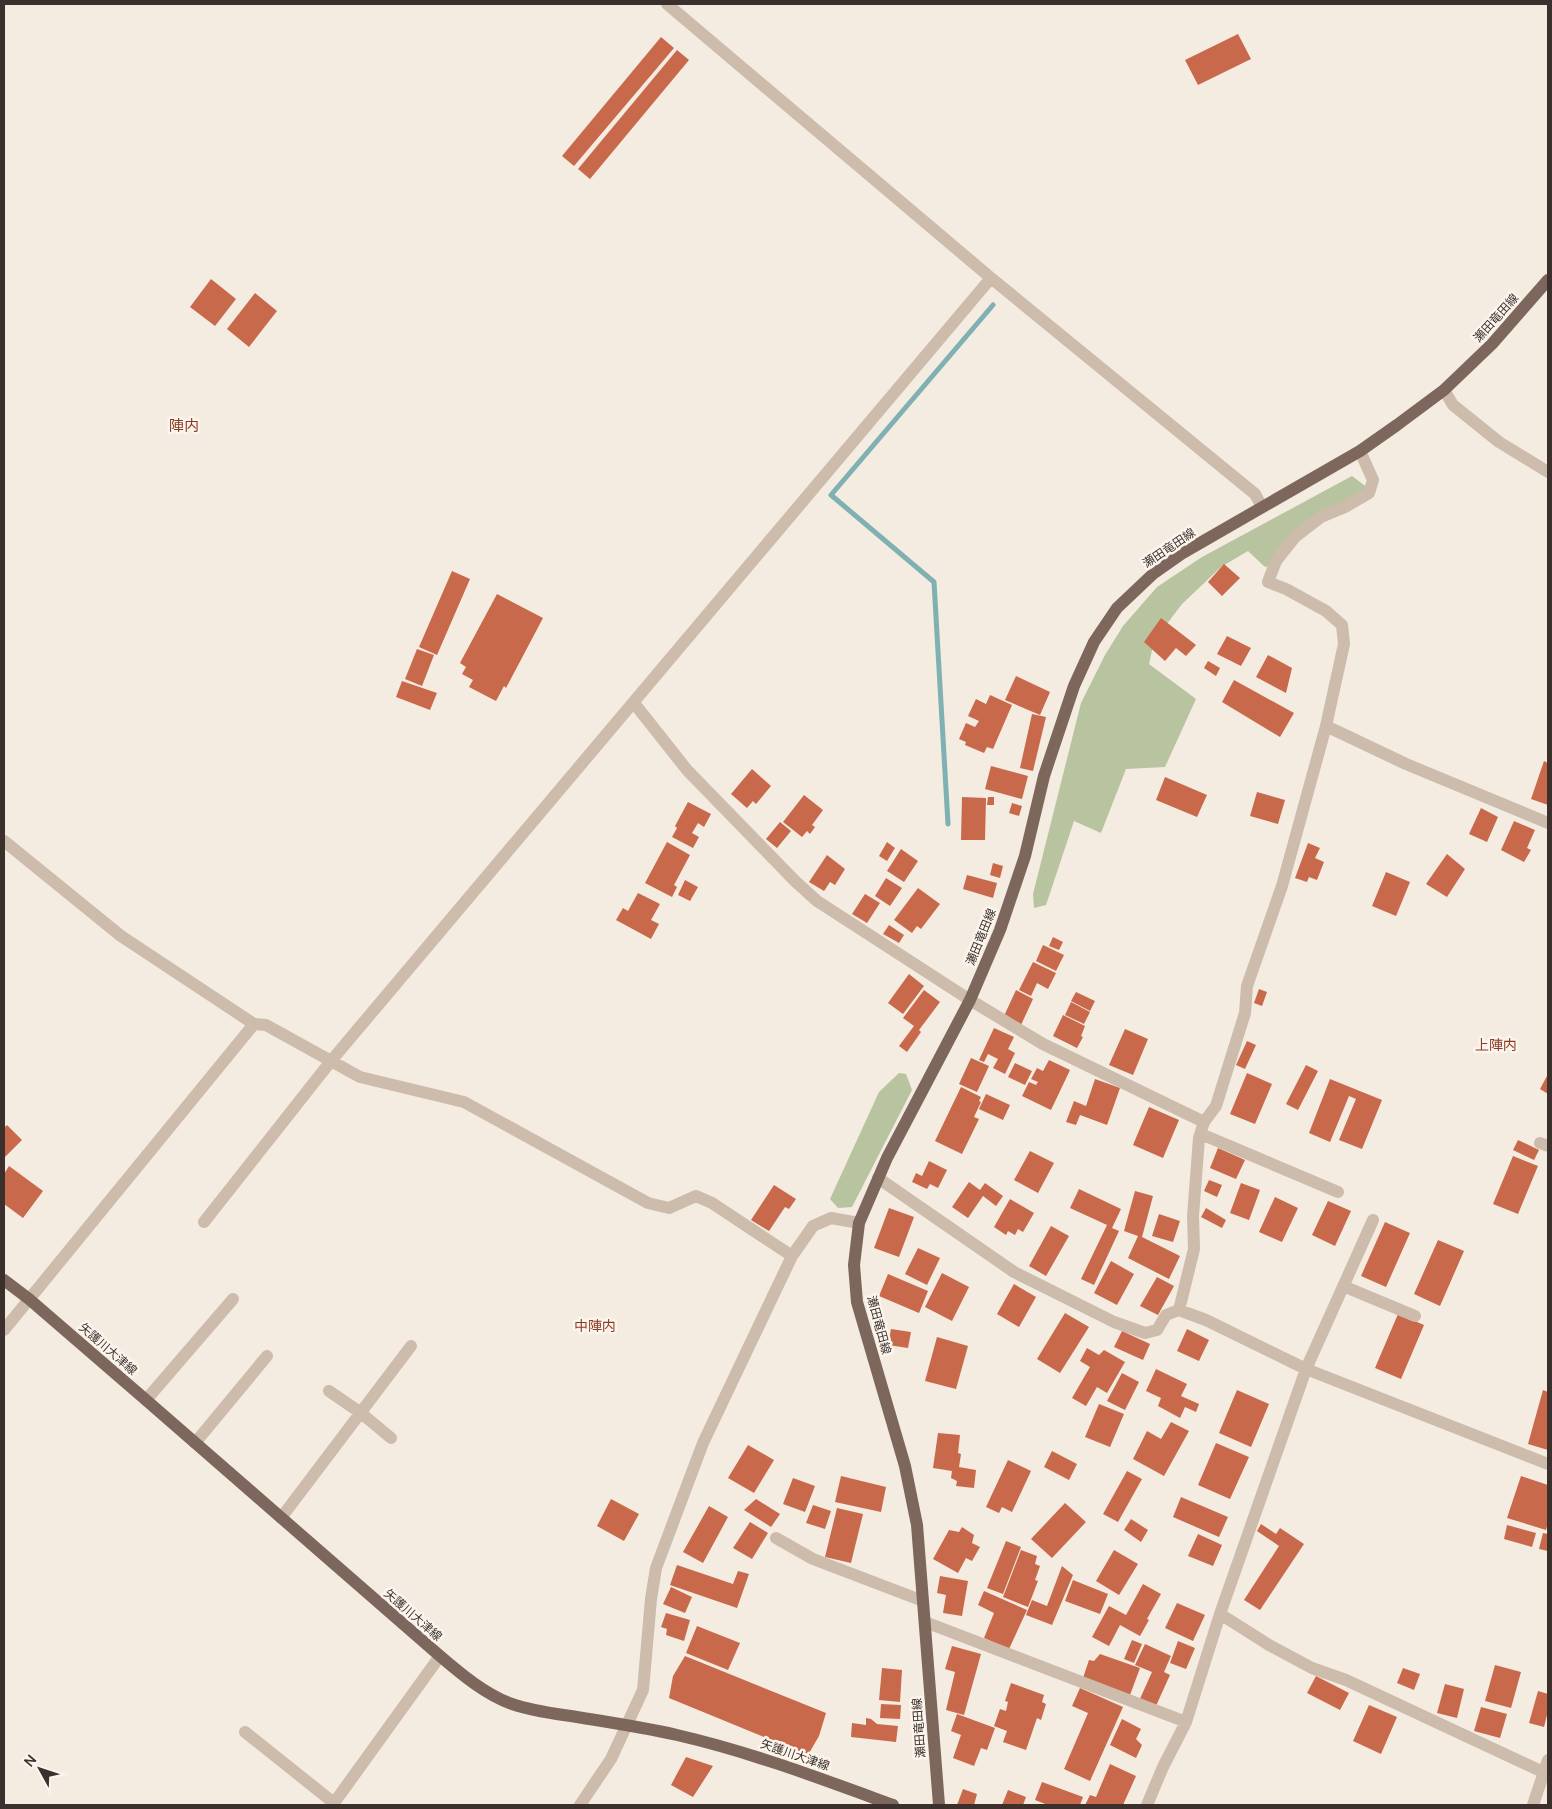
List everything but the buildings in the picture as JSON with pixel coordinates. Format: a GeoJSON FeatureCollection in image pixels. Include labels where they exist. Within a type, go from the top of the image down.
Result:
{"type":"FeatureCollection","features":[{"type":"Feature","properties":{"kind":"main road","name":"瀬田竜田線"},"geometry":{"type":"LineString","coordinates":[[939,1805],[917,1525],[905,1466],[857,1302],[854,1265],[858,1223],[887,1158],[970,1000],[1000,930],[1024,856],[1044,776],[1074,686],[1094,642],[1117,608],[1154,573],[1181,554],[1360,451],[1444,390],[1492,344],[1548,280]]}},
{"type":"Feature","properties":{"kind":"main road","name":"矢護川大津線"},"geometry":{"type":"LineString","coordinates":[[4,1280],[196,1443],[440,1656],[481,1688],[510,1704],[539,1711],[677,1735],[741,1752],[818,1777],[893,1805]]}},
{"type":"Feature","properties":{"kind":"street"},"geometry":{"type":"LineString","coordinates":[[667,4],[991,278],[1255,494],[1262,507]]}},
{"type":"Feature","properties":{"kind":"street"},"geometry":{"type":"LineString","coordinates":[[204,1222],[331,1061],[991,278]]}},
{"type":"Feature","properties":{"kind":"street"},"geometry":{"type":"LineString","coordinates":[[1444,390],[1453,406],[1499,442],[1548,472]]}},
{"type":"Feature","properties":{"kind":"street"},"geometry":{"type":"LineString","coordinates":[[1180,1310],[1194,1249],[1193,1216],[1202,1128],[1216,1106],[1245,1013],[1247,986],[1282,886],[1326,726],[1344,644],[1342,626],[1326,610],[1286,589],[1268,582],[1276,561],[1295,537],[1321,516],[1346,507],[1370,493],[1373,480],[1360,451]]}},
{"type":"Feature","properties":{"kind":"street"},"geometry":{"type":"LineString","coordinates":[[634,702],[687,770],[796,882],[817,901],[970,1000],[1043,1044],[1202,1128],[1338,1192]]}},
{"type":"Feature","properties":{"kind":"street"},"geometry":{"type":"LineString","coordinates":[[1326,726],[1406,764],[1548,822]]}},
{"type":"Feature","properties":{"kind":"street"},"geometry":{"type":"LineString","coordinates":[[4,841],[121,936],[254,1024],[266,1025],[360,1077],[464,1102],[648,1204],[669,1208],[696,1196],[712,1202],[792,1256]]}},
{"type":"Feature","properties":{"kind":"street"},"geometry":{"type":"LineString","coordinates":[[4,1330],[254,1024]]}},
{"type":"Feature","properties":{"kind":"street"},"geometry":{"type":"LineString","coordinates":[[878,1178],[1014,1272],[1114,1322],[1146,1333],[1157,1330],[1166,1315],[1180,1310],[1206,1320],[1306,1369],[1548,1464]]}},
{"type":"Feature","properties":{"kind":"street"},"geometry":{"type":"LineString","coordinates":[[580,1805],[611,1759],[643,1690],[651,1599],[656,1568],[703,1443],[792,1256],[813,1226],[831,1218],[858,1223]]}},
{"type":"Feature","properties":{"kind":"street"},"geometry":{"type":"LineString","coordinates":[[1147,1805],[1163,1767],[1186,1722],[1220,1614],[1306,1369],[1373,1220]]}},
{"type":"Feature","properties":{"kind":"street"},"geometry":{"type":"LineString","coordinates":[[1343,1286],[1415,1316]]}},
{"type":"Feature","properties":{"kind":"street"},"geometry":{"type":"LineString","coordinates":[[146,1400],[233,1299]]}},
{"type":"Feature","properties":{"kind":"street"},"geometry":{"type":"LineString","coordinates":[[280,1518],[411,1346]]}},
{"type":"Feature","properties":{"kind":"street"},"geometry":{"type":"LineString","coordinates":[[196,1443],[267,1356]]}},
{"type":"Feature","properties":{"kind":"street"},"geometry":{"type":"LineString","coordinates":[[329,1391],[361,1413],[390,1438]]}},
{"type":"Feature","properties":{"kind":"street"},"geometry":{"type":"LineString","coordinates":[[776,1538],[812,1559],[923,1601]]}},
{"type":"Feature","properties":{"kind":"street"},"geometry":{"type":"LineString","coordinates":[[1220,1614],[1269,1645],[1312,1668],[1346,1680],[1545,1773]]}},
{"type":"Feature","properties":{"kind":"street"},"geometry":{"type":"LineString","coordinates":[[925,1622],[1186,1722]]}},
{"type":"Feature","properties":{"kind":"street"},"geometry":{"type":"LineString","coordinates":[[245,1732],[334,1803],[440,1656]]}},
{"type":"Feature","properties":{"kind":"street"},"geometry":{"type":"LineString","coordinates":[[1533,1805],[1548,1760]]}},
{"type":"Feature","properties":{"kind":"green space"},"geometry":{"type":"Polygon","coordinates":[[[1352,476],[1368,488],[1329,513],[1275,564],[1265,567],[1248,551],[1221,567],[1182,604],[1154,641],[1149,664],[1196,699],[1165,767],[1126,769],[1101,833],[1074,821],[1046,905],[1034,908],[1033,894],[1081,703],[1105,655],[1123,626],[1157,587],[1202,557],[1352,476]]]}},
{"type":"Feature","properties":{"kind":"green space"},"geometry":{"type":"Polygon","coordinates":[[[899,1073],[906,1074],[912,1090],[852,1207],[838,1208],[830,1199],[879,1092],[899,1073]]]}},
{"type":"Feature","properties":{"kind":"waterway"},"geometry":{"type":"LineString","coordinates":[[948,824],[934,582],[831,495],[993,305]]}},
{"type":"Feature","properties":{"kind":"district","name":"陣内"},"geometry":{"type":"Point","coordinates":[184,426]}},
{"type":"Feature","properties":{"kind":"district","name":"上陣内"},"geometry":{"type":"Point","coordinates":[1496,1045]}},
{"type":"Feature","properties":{"kind":"district","name":"中陣内"},"geometry":{"type":"Point","coordinates":[595,1326]}}]}
